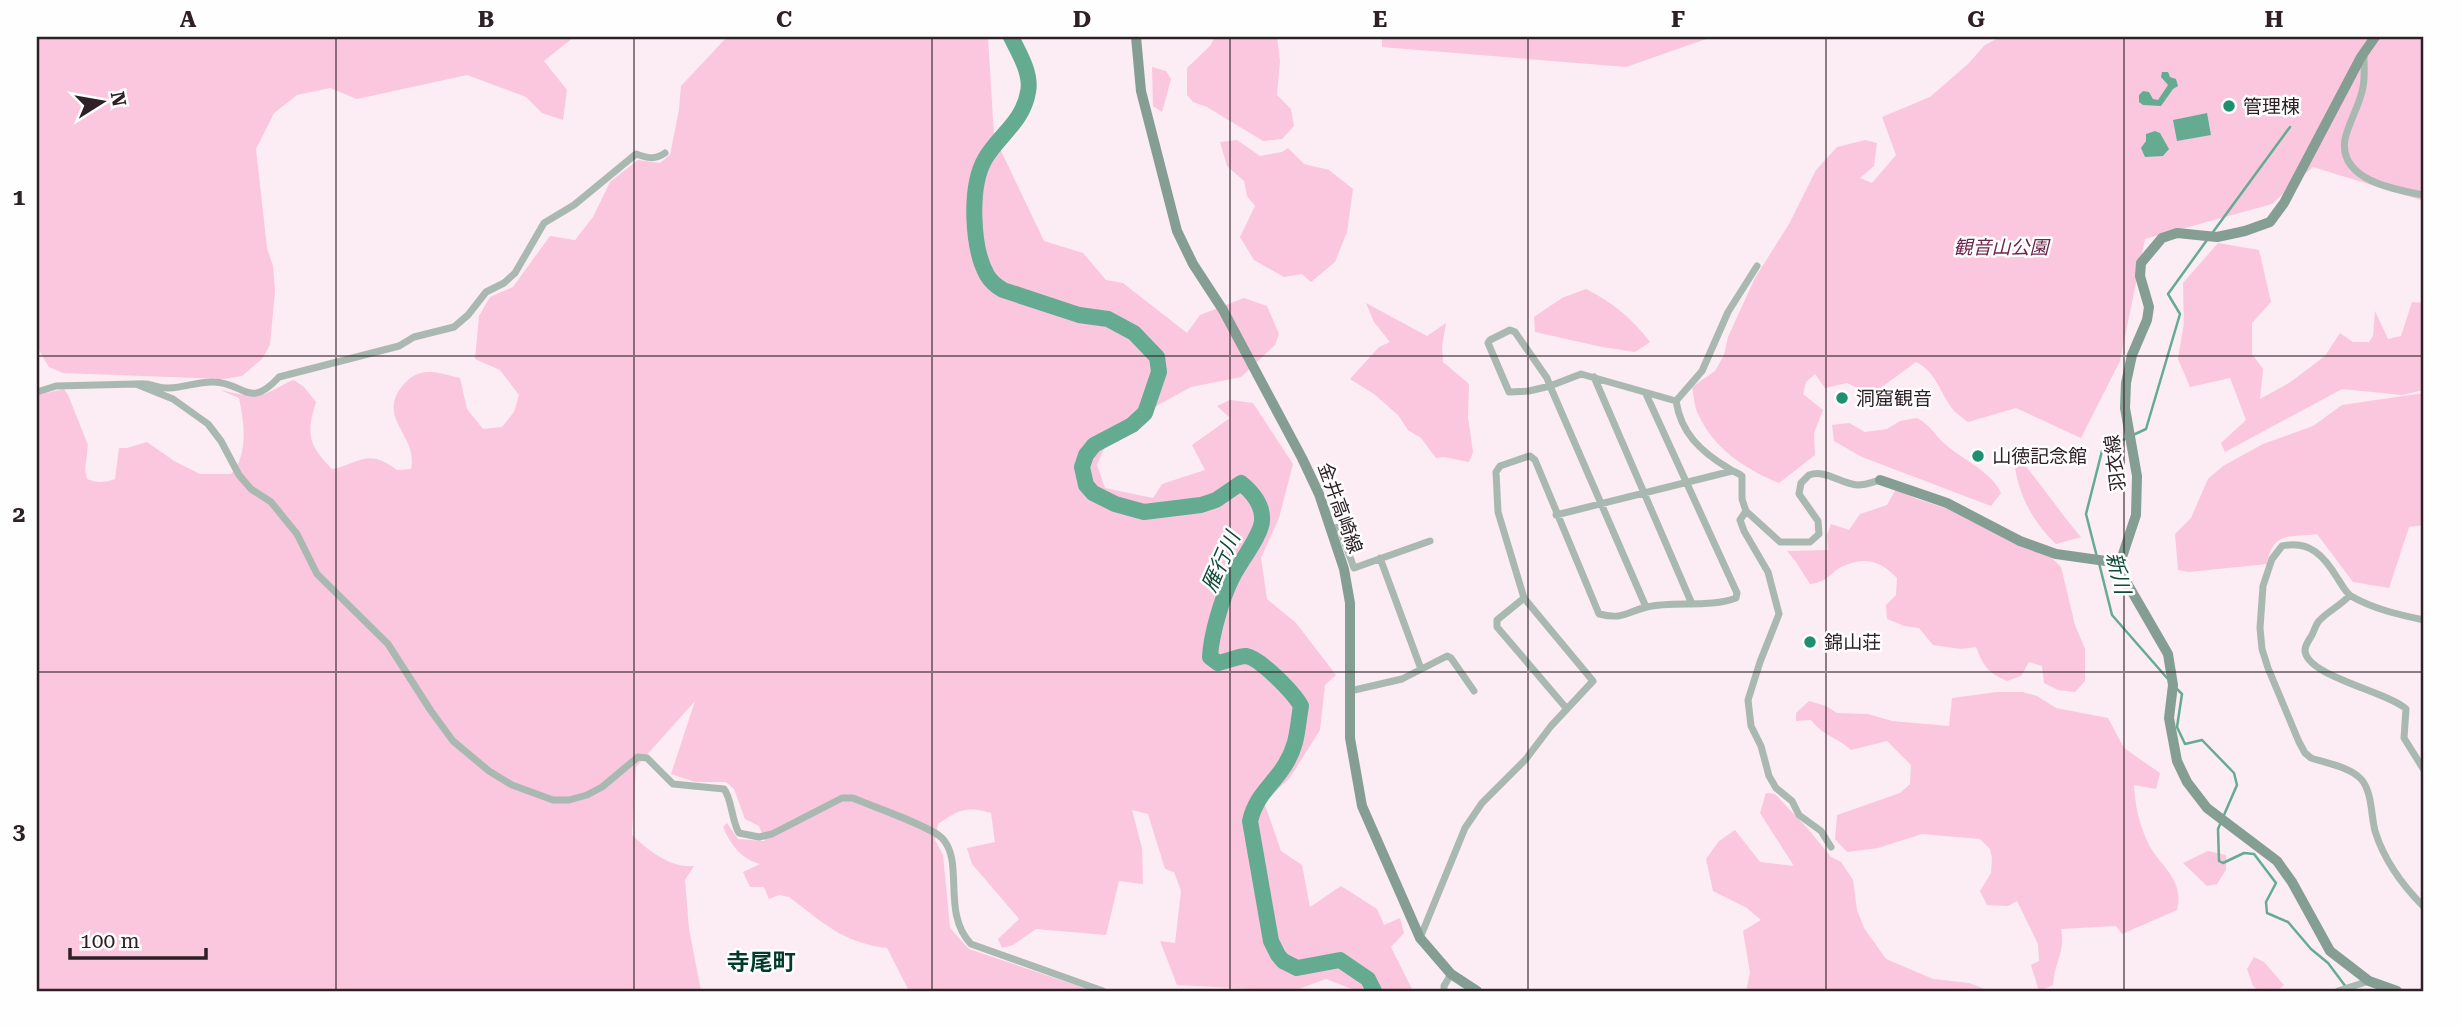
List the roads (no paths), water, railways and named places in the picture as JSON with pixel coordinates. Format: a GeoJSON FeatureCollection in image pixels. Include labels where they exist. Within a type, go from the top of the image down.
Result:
{"type":"FeatureCollection","features":[{"type":"Feature","properties":{"kind":"street","name":"羽衣線"},"geometry":{"type":"LineString","coordinates":[[2120,563],[2136,515],[2137,476],[2125,408],[2126,383],[2132,355],[2147,320],[2149,307],[2140,276],[2141,263],[2162,238],[2177,233],[2217,237],[2270,222],[2284,203],[2375,37]]}},
{"type":"Feature","properties":{"kind":"street","name":"金井高崎線"},"geometry":{"type":"LineString","coordinates":[[1135,40],[1141,91],[1177,231],[1303,458],[1319,494],[1344,569],[1350,603],[1350,738],[1362,806],[1420,937],[1451,974],[1477,991]]}},
{"type":"Feature","properties":{"kind":"street"},"geometry":{"type":"LineString","coordinates":[[2364,54],[2363,87],[2345,139],[2345,154],[2356,171],[2365,178],[2395,190],[2424,195]]}},
{"type":"Feature","properties":{"kind":"street"},"geometry":{"type":"LineString","coordinates":[[37,392],[56,386],[150,382],[166,388],[216,382],[251,394],[266,391],[279,377],[399,346],[414,337],[454,327],[468,315],[486,292],[504,283],[515,273],[544,223],[574,205],[636,154],[646,158],[658,158],[665,153]]}},
{"type":"Feature","properties":{"kind":"street"},"geometry":{"type":"LineString","coordinates":[[1676,401],[1702,371],[1728,312],[1757,266]]}},
{"type":"Feature","properties":{"kind":"street"},"geometry":{"type":"LineString","coordinates":[[1646,607],[1550,386],[1515,332],[1510,331],[1489,341],[1488,346],[1507,391],[1511,393],[1550,386],[1577,374],[1676,401]]}},
{"type":"Feature","properties":{"kind":"street"},"geometry":{"type":"LineString","coordinates":[[1594,377],[1692,604]]}},
{"type":"Feature","properties":{"kind":"street"},"geometry":{"type":"LineString","coordinates":[[136,384],[173,399],[208,424],[221,441],[239,475],[251,489],[271,502],[297,534],[317,574],[388,644],[453,741],[489,771],[512,785],[533,793],[553,800],[569,800],[602,787],[638,757],[647,758],[673,783],[724,789],[729,794],[732,821],[739,833],[759,837],[772,834],[842,798],[853,798],[926,829],[944,840],[951,857],[955,919],[962,935],[971,944],[1103,991]]}},
{"type":"Feature","properties":{"kind":"street"},"geometry":{"type":"LineString","coordinates":[[1420,937],[1465,828],[1482,803],[1526,759],[1551,726],[1592,684],[1592,677],[1524,598],[1498,512],[1496,472],[1500,466],[1533,457],[1599,614],[1626,616],[1646,607],[1733,600],[1737,596],[1646,394]]}},
{"type":"Feature","properties":{"kind":"street"},"geometry":{"type":"LineString","coordinates":[[1676,401],[1685,431],[1707,452],[1742,476],[1742,499],[1746,511],[1776,541],[1810,542],[1819,534],[1818,521],[1799,494],[1801,483],[1808,475],[1823,473],[1860,485],[1880,480],[1947,503],[2020,541],[2056,554],[2120,563],[2124,578],[2168,654],[2173,685],[2169,718],[2177,761],[2186,782],[2207,808],[2277,861],[2292,882],[2330,951],[2369,981],[2397,991]]}},
{"type":"Feature","properties":{"kind":"street"},"geometry":{"type":"LineString","coordinates":[[1556,515],[1732,471]]}},
{"type":"Feature","properties":{"kind":"street"},"geometry":{"type":"LineString","coordinates":[[1746,511],[1740,520],[1768,572],[1779,614],[1748,700],[1751,726],[1776,788],[1792,801],[1799,815],[1822,831],[1831,847]]}},
{"type":"Feature","properties":{"kind":"street"},"geometry":{"type":"LineString","coordinates":[[1331,529],[1339,527],[1354,568],[1430,541]]}},
{"type":"Feature","properties":{"kind":"street"},"geometry":{"type":"LineString","coordinates":[[2424,620],[2349,596],[2334,572],[2306,545],[2282,545],[2272,559],[2263,586],[2260,628],[2262,649],[2305,753],[2362,780],[2383,851],[2396,874],[2424,907]]}},
{"type":"Feature","properties":{"kind":"street"},"geometry":{"type":"LineString","coordinates":[[1380,558],[1421,669]]}},
{"type":"Feature","properties":{"kind":"street"},"geometry":{"type":"LineString","coordinates":[[2349,596],[2319,621],[2305,648],[2307,658],[2315,668],[2400,703],[2406,709],[2404,738],[2424,770]]}},
{"type":"Feature","properties":{"kind":"street"},"geometry":{"type":"LineString","coordinates":[[1524,598],[1497,620],[1497,627],[1567,709]]}},
{"type":"Feature","properties":{"kind":"street"},"geometry":{"type":"LineString","coordinates":[[1350,691],[1402,679],[1447,656],[1474,691]]}},
{"type":"Feature","properties":{"kind":"street"},"geometry":{"type":"LineString","coordinates":[[1444,991],[1451,974]]}},
{"type":"Feature","properties":{"kind":"street"},"geometry":{"type":"LineString","coordinates":[[2339,991],[2369,981]]}},
{"type":"Feature","properties":{"kind":"waterway","name":"雁行川"},"geometry":{"type":"LineString","coordinates":[[1011,37],[1021,57],[1029,85],[1021,112],[985,159],[976,185],[974,217],[982,263],[990,280],[1003,290],[1079,315],[1108,319],[1134,333],[1157,357],[1159,372],[1145,413],[1132,425],[1094,445],[1086,455],[1082,467],[1086,485],[1093,493],[1115,504],[1144,512],[1201,505],[1216,500],[1241,483],[1259,504],[1261,526],[1224,596],[1210,657],[1218,663],[1243,656],[1252,658],[1276,677],[1301,706],[1289,757],[1260,797],[1250,821],[1271,941],[1283,961],[1297,968],[1340,960],[1368,979],[1374,991]]}},
{"type":"Feature","properties":{"kind":"waterway","name":"新川"},"geometry":{"type":"LineString","coordinates":[[2213,232],[2290,127]]}},
{"type":"Feature","properties":{"kind":"waterway","name":"新川"},"geometry":{"type":"LineString","coordinates":[[2133,435],[2146,429],[2180,314],[2168,294],[2207,240]]}},
{"type":"Feature","properties":{"kind":"waterway","name":"新川"},"geometry":{"type":"LineString","coordinates":[[2097,557],[2086,514],[2102,451],[2127,438]]}},
{"type":"Feature","properties":{"kind":"waterway","name":"新川"},"geometry":{"type":"LineString","coordinates":[[2099,563],[2112,615],[2167,678]]}},
{"type":"Feature","properties":{"kind":"waterway","name":"新川"},"geometry":{"type":"LineString","coordinates":[[2176,688],[2182,694],[2177,727],[2185,744],[2202,740],[2234,773],[2237,785],[2224,815]]}},
{"type":"Feature","properties":{"kind":"waterway","name":"新川"},"geometry":{"type":"LineString","coordinates":[[2221,822],[2218,829],[2219,861],[2223,863],[2244,853],[2254,854],[2276,883],[2266,902],[2267,913],[2288,922],[2311,949],[2328,963],[2349,991]]}},
{"type":"Feature","properties":{"kind":"place","name":"管理棟"},"geometry":{"type":"Point","coordinates":[2229,106]}},
{"type":"Feature","properties":{"kind":"place","name":"洞窟観音"},"geometry":{"type":"Point","coordinates":[1842,398]}},
{"type":"Feature","properties":{"kind":"place","name":"山徳記念館"},"geometry":{"type":"Point","coordinates":[1978,456]}},
{"type":"Feature","properties":{"kind":"place","name":"錦山荘"},"geometry":{"type":"Point","coordinates":[1810,642]}},
{"type":"Feature","properties":{"kind":"district","name":"寺尾町"},"geometry":{"type":"Point","coordinates":[761,962]}},
{"type":"Feature","properties":{"kind":"park label","name":"観音山公園"},"geometry":{"type":"Point","coordinates":[2001,247]}}]}
